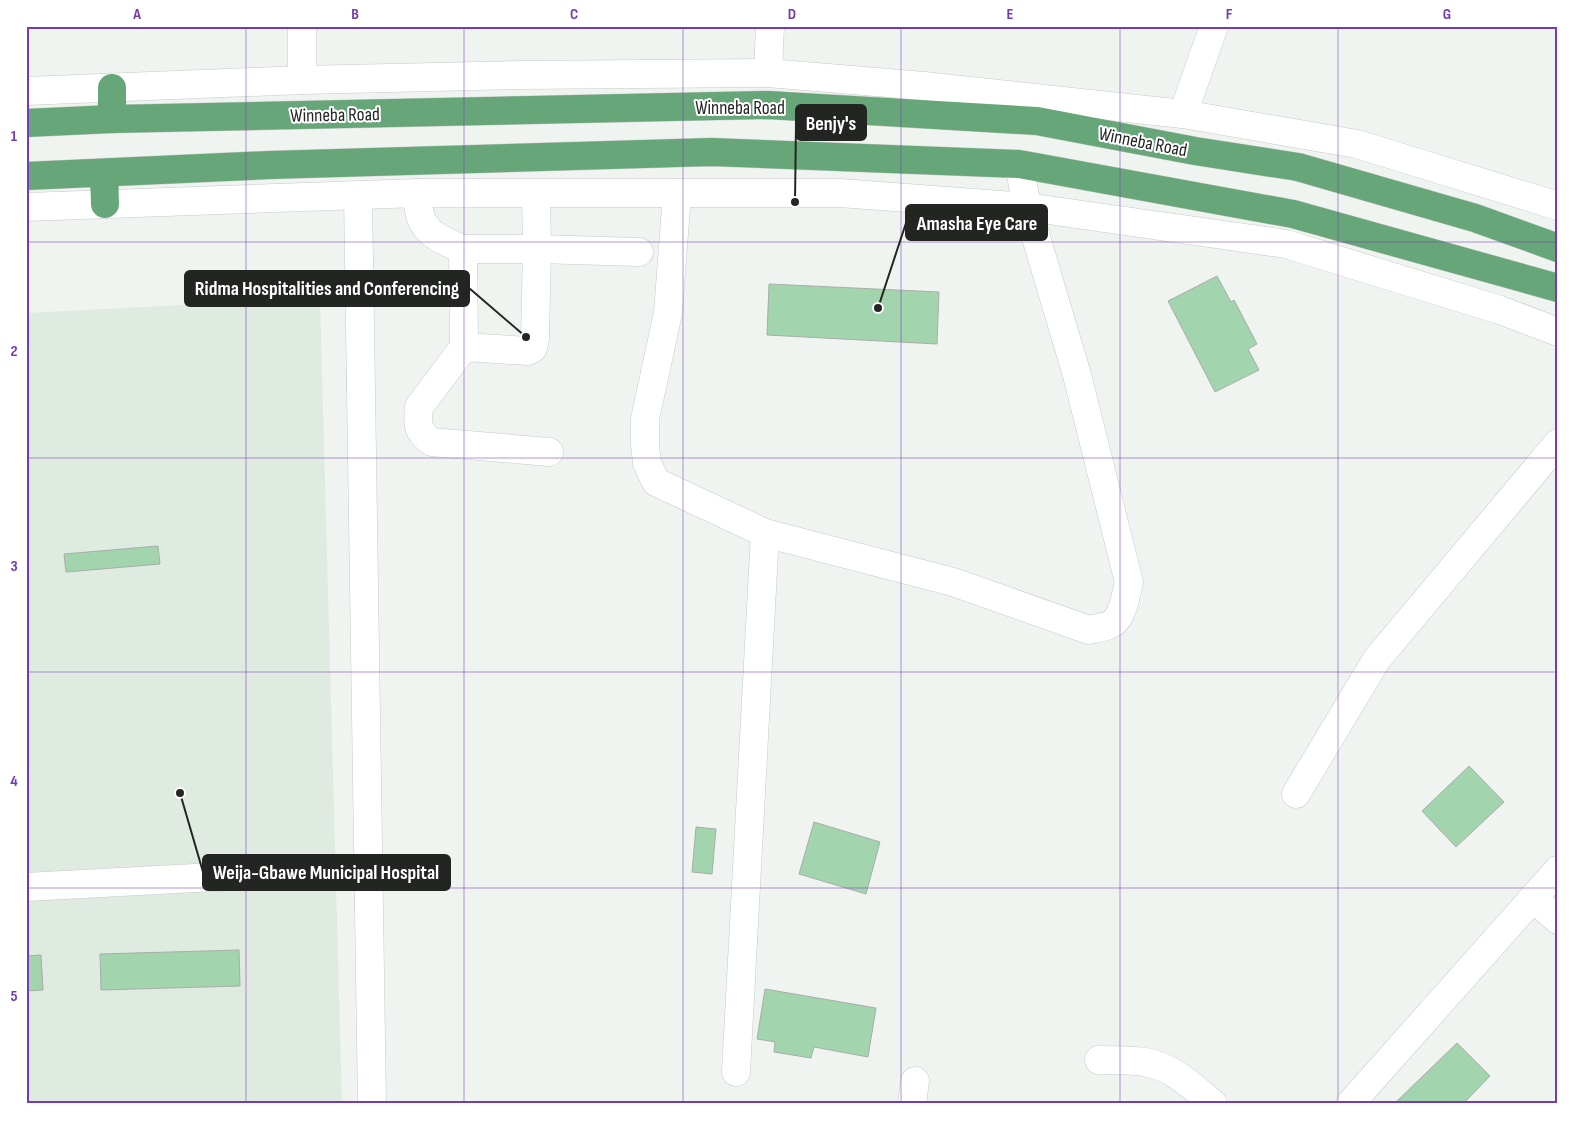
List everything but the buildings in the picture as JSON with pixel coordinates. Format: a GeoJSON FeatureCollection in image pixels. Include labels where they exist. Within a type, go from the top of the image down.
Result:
{"type":"FeatureCollection","features":[{"type":"Feature","properties":{"kind":"highway"},"geometry":{"type":"LineString","coordinates":[[112,88],[112,119]]}},
{"type":"Feature","properties":{"kind":"highway","name":"Winneba Road"},"geometry":{"type":"LineString","coordinates":[[26,123],[112,119],[768,105],[1037,120],[1196,151],[1298,167],[1475,218],[1558,248]]}},
{"type":"Feature","properties":{"kind":"highway"},"geometry":{"type":"LineString","coordinates":[[26,176],[270,165],[711,152],[1019,164],[1293,214],[1558,288]]}},
{"type":"Feature","properties":{"kind":"highway"},"geometry":{"type":"LineString","coordinates":[[104,172],[105,204]]}},
{"type":"Feature","properties":{"kind":"street"},"geometry":{"type":"LineString","coordinates":[[302,26],[302,80]]}},
{"type":"Feature","properties":{"kind":"street"},"geometry":{"type":"LineString","coordinates":[[768,74],[770,26]]}},
{"type":"Feature","properties":{"kind":"street"},"geometry":{"type":"LineString","coordinates":[[1183,114],[1214,26]]}},
{"type":"Feature","properties":{"kind":"street"},"geometry":{"type":"LineString","coordinates":[[26,91],[302,80],[519,75],[768,74],[924,86],[1183,114],[1358,144],[1558,206]]}},
{"type":"Feature","properties":{"kind":"street"},"geometry":{"type":"LineString","coordinates":[[678,194],[668,314],[645,419],[647,463],[656,482],[765,533],[953,582],[1090,630],[1116,621],[1122,608],[1129,582],[1077,375],[1027,207],[1019,164]]}},
{"type":"Feature","properties":{"kind":"street"},"geometry":{"type":"LineString","coordinates":[[26,207],[418,193],[840,193],[1027,207],[1286,244],[1500,310],[1558,332]]}},
{"type":"Feature","properties":{"kind":"street"},"geometry":{"type":"LineString","coordinates":[[418,193],[419,214],[425,227],[431,234],[463,249],[639,252]]}},
{"type":"Feature","properties":{"kind":"street"},"geometry":{"type":"LineString","coordinates":[[464,347],[528,351],[533,348],[535,340],[537,249],[536,194]]}},
{"type":"Feature","properties":{"kind":"street"},"geometry":{"type":"LineString","coordinates":[[358,196],[372,1104]]}},
{"type":"Feature","properties":{"kind":"street"},"geometry":{"type":"LineString","coordinates":[[463,249],[464,347],[419,408],[419,429],[424,437],[432,442],[549,452]]}},
{"type":"Feature","properties":{"kind":"street"},"geometry":{"type":"LineString","coordinates":[[1296,794],[1377,659],[1558,443]]}},
{"type":"Feature","properties":{"kind":"street"},"geometry":{"type":"LineString","coordinates":[[736,1072],[765,533]]}},
{"type":"Feature","properties":{"kind":"street"},"geometry":{"type":"LineString","coordinates":[[1350,1104],[1558,870]]}},
{"type":"Feature","properties":{"kind":"street"},"geometry":{"type":"LineString","coordinates":[[26,887],[252,875]]}},
{"type":"Feature","properties":{"kind":"street"},"geometry":{"type":"LineString","coordinates":[[1533,898],[1558,920]]}},
{"type":"Feature","properties":{"kind":"street"},"geometry":{"type":"LineString","coordinates":[[1099,1060],[1146,1062],[1163,1067],[1182,1078],[1213,1104]]}},
{"type":"Feature","properties":{"kind":"shaded area"},"geometry":{"type":"Polygon","coordinates":[[[320,298],[342,1104],[26,1104],[26,313],[320,298]]]}},
{"type":"Feature","properties":{"kind":"place","name":"Benjy's"},"geometry":{"type":"Point","coordinates":[795,202]}},
{"type":"Feature","properties":{"kind":"place","name":"Amasha Eye Care"},"geometry":{"type":"Point","coordinates":[878,308]}},
{"type":"Feature","properties":{"kind":"place","name":"Ridma Hospitalities and Conferencing"},"geometry":{"type":"Point","coordinates":[526,337]}},
{"type":"Feature","properties":{"kind":"place","name":"Weija-Gbawe Municipal Hospital"},"geometry":{"type":"Point","coordinates":[180,793]}}]}
